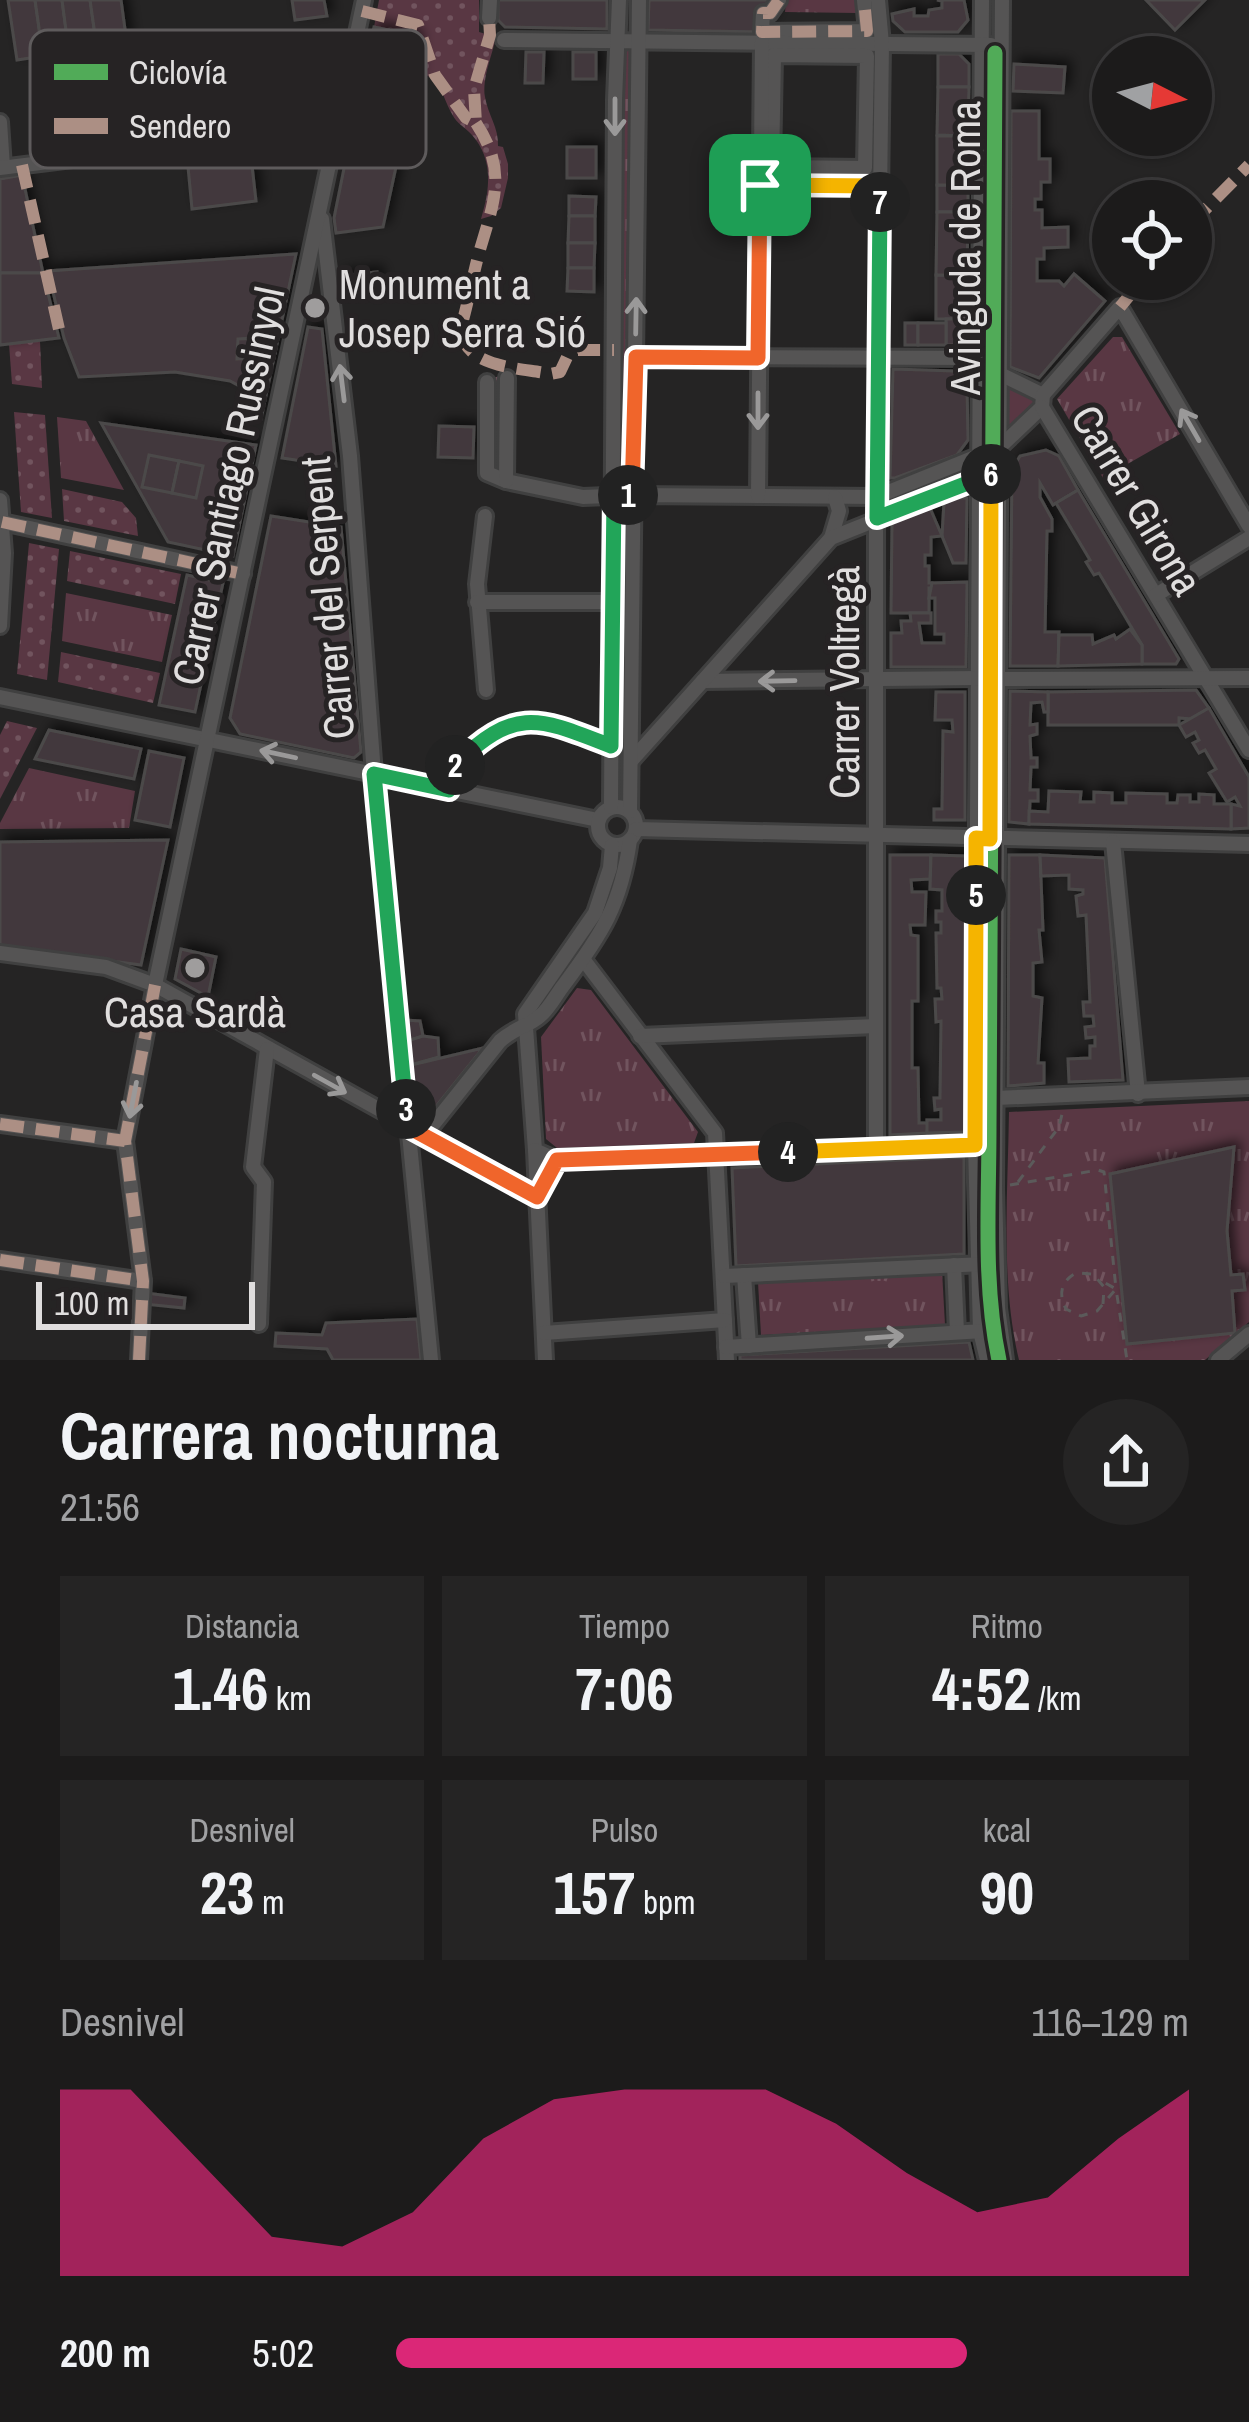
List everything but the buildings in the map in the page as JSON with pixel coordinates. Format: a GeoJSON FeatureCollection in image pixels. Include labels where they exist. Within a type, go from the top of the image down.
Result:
{"type":"FeatureCollection","features":[{"type":"Feature","properties":{"kind":"street","name":"Carrer Santiago Russinyol"},"geometry":{"type":"LineString","coordinates":[[358,30],[364,0]]}},
{"type":"Feature","properties":{"kind":"street"},"geometry":{"type":"LineString","coordinates":[[489,18],[490,0]]}},
{"type":"Feature","properties":{"kind":"street"},"geometry":{"type":"LineString","coordinates":[[598,820],[611,807],[619,0]]}},
{"type":"Feature","properties":{"kind":"street"},"geometry":{"type":"LineString","coordinates":[[629,811],[640,0]]}},
{"type":"Feature","properties":{"kind":"street"},"geometry":{"type":"LineString","coordinates":[[779,0],[770,13],[763,13],[762,32],[868,31],[864,0]]}},
{"type":"Feature","properties":{"kind":"street","name":"Carrer Voltregà"},"geometry":{"type":"LineString","coordinates":[[876,1148],[882,44],[878,0]]}},
{"type":"Feature","properties":{"kind":"street","name":"Avinguda de Roma"},"geometry":{"type":"LineString","coordinates":[[982,0],[975,1145],[980,1330],[987,1360]]}},
{"type":"Feature","properties":{"kind":"street","name":"Avinguda de Roma"},"geometry":{"type":"LineString","coordinates":[[1002,0],[995,1264],[1005,1360]]}},
{"type":"Feature","properties":{"kind":"street"},"geometry":{"type":"LineString","coordinates":[[504,40],[1002,45]]}},
{"type":"Feature","properties":{"kind":"street"},"geometry":{"type":"LineString","coordinates":[[758,496],[762,43]]}},
{"type":"Feature","properties":{"kind":"street"},"geometry":{"type":"LineString","coordinates":[[774,55],[867,56],[865,168],[772,167],[774,55]]}},
{"type":"Feature","properties":{"kind":"street"},"geometry":{"type":"LineString","coordinates":[[0,122],[2,167]]}},
{"type":"Feature","properties":{"kind":"street","name":"Carrer Santiago Russinyol"},"geometry":{"type":"LineString","coordinates":[[139,1360],[143,1281],[125,1141],[329,168]]}},
{"type":"Feature","properties":{"kind":"street"},"geometry":{"type":"LineString","coordinates":[[760,185],[880,186]]}},
{"type":"Feature","properties":{"kind":"street","name":"Carrer del Serpent"},"geometry":{"type":"LineString","coordinates":[[321,208],[350,456],[374,774],[431,1360]]}},
{"type":"Feature","properties":{"kind":"street"},"geometry":{"type":"LineString","coordinates":[[487,382],[487,472],[506,481],[570,496],[876,497],[1000,447],[1120,307],[1249,526]]}},
{"type":"Feature","properties":{"kind":"street"},"geometry":{"type":"LineString","coordinates":[[636,357],[980,358]]}},
{"type":"Feature","properties":{"kind":"street","name":"Carrer Girona"},"geometry":{"type":"LineString","coordinates":[[1000,374],[1042,401],[1249,750]]}},
{"type":"Feature","properties":{"kind":"street"},"geometry":{"type":"LineString","coordinates":[[506,481],[507,378]]}},
{"type":"Feature","properties":{"kind":"street"},"geometry":{"type":"LineString","coordinates":[[630,762],[831,538],[999,471]]}},
{"type":"Feature","properties":{"kind":"street"},"geometry":{"type":"LineString","coordinates":[[831,538],[839,511],[835,497]]}},
{"type":"Feature","properties":{"kind":"street"},"geometry":{"type":"LineString","coordinates":[[0,500],[4,553],[0,626]]}},
{"type":"Feature","properties":{"kind":"street"},"geometry":{"type":"LineString","coordinates":[[485,516],[477,602],[486,690]]}},
{"type":"Feature","properties":{"kind":"street"},"geometry":{"type":"LineString","coordinates":[[2,522],[243,574]]}},
{"type":"Feature","properties":{"kind":"street"},"geometry":{"type":"LineString","coordinates":[[1156,595],[1249,538]]}},
{"type":"Feature","properties":{"kind":"street"},"geometry":{"type":"LineString","coordinates":[[477,602],[613,602]]}},
{"type":"Feature","properties":{"kind":"street"},"geometry":{"type":"LineString","coordinates":[[703,681],[978,677]]}},
{"type":"Feature","properties":{"kind":"street"},"geometry":{"type":"LineString","coordinates":[[998,680],[1249,678]]}},
{"type":"Feature","properties":{"kind":"street"},"geometry":{"type":"LineString","coordinates":[[0,697],[598,820]]}},
{"type":"Feature","properties":{"kind":"street"},"geometry":{"type":"LineString","coordinates":[[449,790],[456,764],[485,738],[514,724],[534,720],[611,746]]}},
{"type":"Feature","properties":{"kind":"street"},"geometry":{"type":"LineString","coordinates":[[424,1136],[500,1041],[539,1018],[613,912],[636,822],[624,808],[611,807]]}},
{"type":"Feature","properties":{"kind":"street"},"geometry":{"type":"LineString","coordinates":[[598,820],[601,838],[612,845]]}},
{"type":"Feature","properties":{"kind":"street"},"geometry":{"type":"LineString","coordinates":[[612,845],[633,834],[877,834],[1249,844]]}},
{"type":"Feature","properties":{"kind":"street"},"geometry":{"type":"LineString","coordinates":[[1113,842],[1138,1094]]}},
{"type":"Feature","properties":{"kind":"street"},"geometry":{"type":"LineString","coordinates":[[545,1360],[525,1014],[595,913],[610,868],[612,845]]}},
{"type":"Feature","properties":{"kind":"street"},"geometry":{"type":"LineString","coordinates":[[0,953],[106,967],[155,985],[537,1197]]}},
{"type":"Feature","properties":{"kind":"street"},"geometry":{"type":"LineString","coordinates":[[584,959],[715,1132],[727,1353],[749,1346],[999,1330]]}},
{"type":"Feature","properties":{"kind":"street"},"geometry":{"type":"LineString","coordinates":[[640,1036],[876,1027]]}},
{"type":"Feature","properties":{"kind":"street"},"geometry":{"type":"LineString","coordinates":[[259,1324],[264,1182],[253,1167],[267,1049]]}},
{"type":"Feature","properties":{"kind":"street"},"geometry":{"type":"LineString","coordinates":[[996,1099],[1249,1088]]}},
{"type":"Feature","properties":{"kind":"street"},"geometry":{"type":"LineString","coordinates":[[0,1124],[125,1141]]}},
{"type":"Feature","properties":{"kind":"street"},"geometry":{"type":"LineString","coordinates":[[535,1150],[557,1160],[975,1145]]}},
{"type":"Feature","properties":{"kind":"street"},"geometry":{"type":"LineString","coordinates":[[537,1197],[557,1160]]}},
{"type":"Feature","properties":{"kind":"street"},"geometry":{"type":"LineString","coordinates":[[0,1260],[143,1281]]}},
{"type":"Feature","properties":{"kind":"street"},"geometry":{"type":"LineString","coordinates":[[724,1276],[995,1264]]}},
{"type":"Feature","properties":{"kind":"street"},"geometry":{"type":"LineString","coordinates":[[954,1265],[957,1332]]}},
{"type":"Feature","properties":{"kind":"street"},"geometry":{"type":"LineString","coordinates":[[744,1275],[749,1346]]}},
{"type":"Feature","properties":{"kind":"street"},"geometry":{"type":"LineString","coordinates":[[544,1333],[725,1320]]}},
{"type":"Feature","properties":{"kind":"street"},"geometry":{"type":"LineString","coordinates":[[1218,1360],[1249,1334]]}},
{"type":"Feature","properties":{"kind":"path"},"geometry":{"type":"LineString","coordinates":[[1016,1184],[1059,1127],[1063,1110]]}},
{"type":"Feature","properties":{"kind":"path"},"geometry":{"type":"LineString","coordinates":[[1008,1185],[1098,1169],[1104,1172],[1127,1360]]}},
{"type":"Feature","properties":{"kind":"path"},"geometry":{"type":"LineString","coordinates":[[1084,1272],[1116,1289],[1097,1311],[1081,1316],[1066,1309],[1060,1292],[1068,1277],[1084,1272]]}},
{"type":"Feature","properties":{"kind":"path"},"geometry":{"type":"LineString","coordinates":[[1100,1280],[1102,1304]]}},
{"type":"Feature","properties":{"kind":"green space"},"geometry":{"type":"Polygon","coordinates":[[[379,0],[479,0],[479,32],[496,37],[485,97],[498,146],[503,147],[508,164],[501,208],[491,216],[481,219],[488,176],[484,155],[426,75],[426,30],[374,27],[379,0]]]}},
{"type":"Feature","properties":{"kind":"green space"},"geometry":{"type":"Polygon","coordinates":[[[786,0],[857,0],[858,13],[785,12],[786,0]]]}},
{"type":"Feature","properties":{"kind":"green space"},"geometry":{"type":"Polygon","coordinates":[[[622,47],[634,47],[628,490],[619,491],[622,47]]]}},
{"type":"Feature","properties":{"kind":"green space"},"geometry":{"type":"Polygon","coordinates":[[[1113,337],[1122,337],[1180,434],[1103,478],[1057,399],[1113,337]]]}},
{"type":"Feature","properties":{"kind":"green space"},"geometry":{"type":"Polygon","coordinates":[[[40,341],[42,388],[12,384],[9,344],[40,341]]]}},
{"type":"Feature","properties":{"kind":"green space"},"geometry":{"type":"Polygon","coordinates":[[[500,376],[500,472],[493,468],[493,378],[500,376]]]}},
{"type":"Feature","properties":{"kind":"green space"},"geometry":{"type":"Polygon","coordinates":[[[1003,383],[1035,399],[1036,405],[1001,437],[1003,383]]]}},
{"type":"Feature","properties":{"kind":"green space"},"geometry":{"type":"Polygon","coordinates":[[[14,412],[45,415],[52,518],[21,512],[14,412]]]}},
{"type":"Feature","properties":{"kind":"green space"},"geometry":{"type":"Polygon","coordinates":[[[57,417],[86,421],[124,490],[61,478],[57,417]]]}},
{"type":"Feature","properties":{"kind":"green space"},"geometry":{"type":"Polygon","coordinates":[[[975,464],[975,474],[888,506],[888,499],[975,464]]]}},
{"type":"Feature","properties":{"kind":"green space"},"geometry":{"type":"Polygon","coordinates":[[[62,489],[122,502],[136,518],[138,536],[64,521],[62,489]]]}},
{"type":"Feature","properties":{"kind":"green space"},"geometry":{"type":"Polygon","coordinates":[[[618,501],[627,501],[625,794],[615,793],[618,501]]]}},
{"type":"Feature","properties":{"kind":"green space"},"geometry":{"type":"Polygon","coordinates":[[[29,543],[59,549],[47,680],[17,674],[29,543]]]}},
{"type":"Feature","properties":{"kind":"green space"},"geometry":{"type":"Polygon","coordinates":[[[70,551],[181,574],[175,604],[67,581],[70,551]]]}},
{"type":"Feature","properties":{"kind":"green space"},"geometry":{"type":"Polygon","coordinates":[[[66,593],[172,615],[162,662],[62,641],[66,593]]]}},
{"type":"Feature","properties":{"kind":"green space"},"geometry":{"type":"Polygon","coordinates":[[[61,652],[160,673],[153,703],[58,682],[61,652]]]}},
{"type":"Feature","properties":{"kind":"green space"},"geometry":{"type":"Polygon","coordinates":[[[7,721],[37,728],[0,799],[0,735],[7,721]]]}},
{"type":"Feature","properties":{"kind":"green space"},"geometry":{"type":"Polygon","coordinates":[[[29,768],[135,791],[129,828],[0,829],[29,768]]]}},
{"type":"Feature","properties":{"kind":"green space"},"geometry":{"type":"Polygon","coordinates":[[[577,988],[591,990],[698,1132],[694,1143],[557,1148],[546,1139],[541,1037],[577,988]]]}},
{"type":"Feature","properties":{"kind":"green space"},"geometry":{"type":"Polygon","coordinates":[[[1249,1101],[1249,1322],[1205,1360],[1019,1360],[1007,1268],[1009,1112],[1249,1101]],[[1234,1147],[1127,1344],[1235,1333],[1232,1291],[1245,1289],[1243,1274],[1231,1275],[1227,1231],[1234,1147]]]}},
{"type":"Feature","properties":{"kind":"green space"},"geometry":{"type":"Polygon","coordinates":[[[942,1271],[945,1325],[761,1335],[758,1282],[942,1271]]]}},
{"type":"Feature","properties":{"kind":"marked path"},"geometry":{"type":"LineString","coordinates":[[779,0],[770,13],[763,13],[762,32],[867,31],[864,0]]}},
{"type":"Feature","properties":{"kind":"marked path"},"geometry":{"type":"LineString","coordinates":[[362,11],[418,25],[420,30]]}},
{"type":"Feature","properties":{"kind":"marked path"},"geometry":{"type":"LineString","coordinates":[[426,49],[435,75],[466,118],[476,123],[474,89],[490,35],[489,18]]}},
{"type":"Feature","properties":{"kind":"marked path"},"geometry":{"type":"LineString","coordinates":[[476,123],[492,157],[495,187],[463,320],[468,348],[491,362],[550,374],[560,372],[568,355],[578,350],[614,350]]}},
{"type":"Feature","properties":{"kind":"marked path"},"geometry":{"type":"LineString","coordinates":[[22,165],[61,338]]}},
{"type":"Feature","properties":{"kind":"marked path"},"geometry":{"type":"LineString","coordinates":[[1212,203],[1249,165]]}},
{"type":"Feature","properties":{"kind":"marked path"},"geometry":{"type":"LineString","coordinates":[[1120,307],[1126,300]]}},
{"type":"Feature","properties":{"kind":"marked path"},"geometry":{"type":"LineString","coordinates":[[2,522],[243,574]]}},
{"type":"Feature","properties":{"kind":"marked path"},"geometry":{"type":"LineString","coordinates":[[139,1360],[143,1281],[125,1141],[155,985]]}},
{"type":"Feature","properties":{"kind":"marked path"},"geometry":{"type":"LineString","coordinates":[[0,1124],[125,1141]]}},
{"type":"Feature","properties":{"kind":"marked path"},"geometry":{"type":"LineString","coordinates":[[0,1260],[143,1281]]}},
{"type":"Feature","properties":{"kind":"cycle path"},"geometry":{"type":"LineString","coordinates":[[995,53],[988,1245],[999,1360]]}},
{"type":"Feature","properties":{"kind":"place","name":"Monument a Josep Serra Sió"},"geometry":{"type":"Point","coordinates":[315,308]}},
{"type":"Feature","properties":{"kind":"place","name":"Casa Sardà"},"geometry":{"type":"Point","coordinates":[195,968]}},
{"type":"Feature","properties":{"kind":"route"},"geometry":{"type":"LineString","coordinates":[[760,185],[880,186],[877,518],[992,474],[990,839],[976,838],[975,1145],[557,1160],[537,1197],[408,1127],[374,774],[449,790],[456,764],[485,738],[534,720],[611,746],[614,496],[632,495],[636,357],[758,358],[760,185]]}}]}
